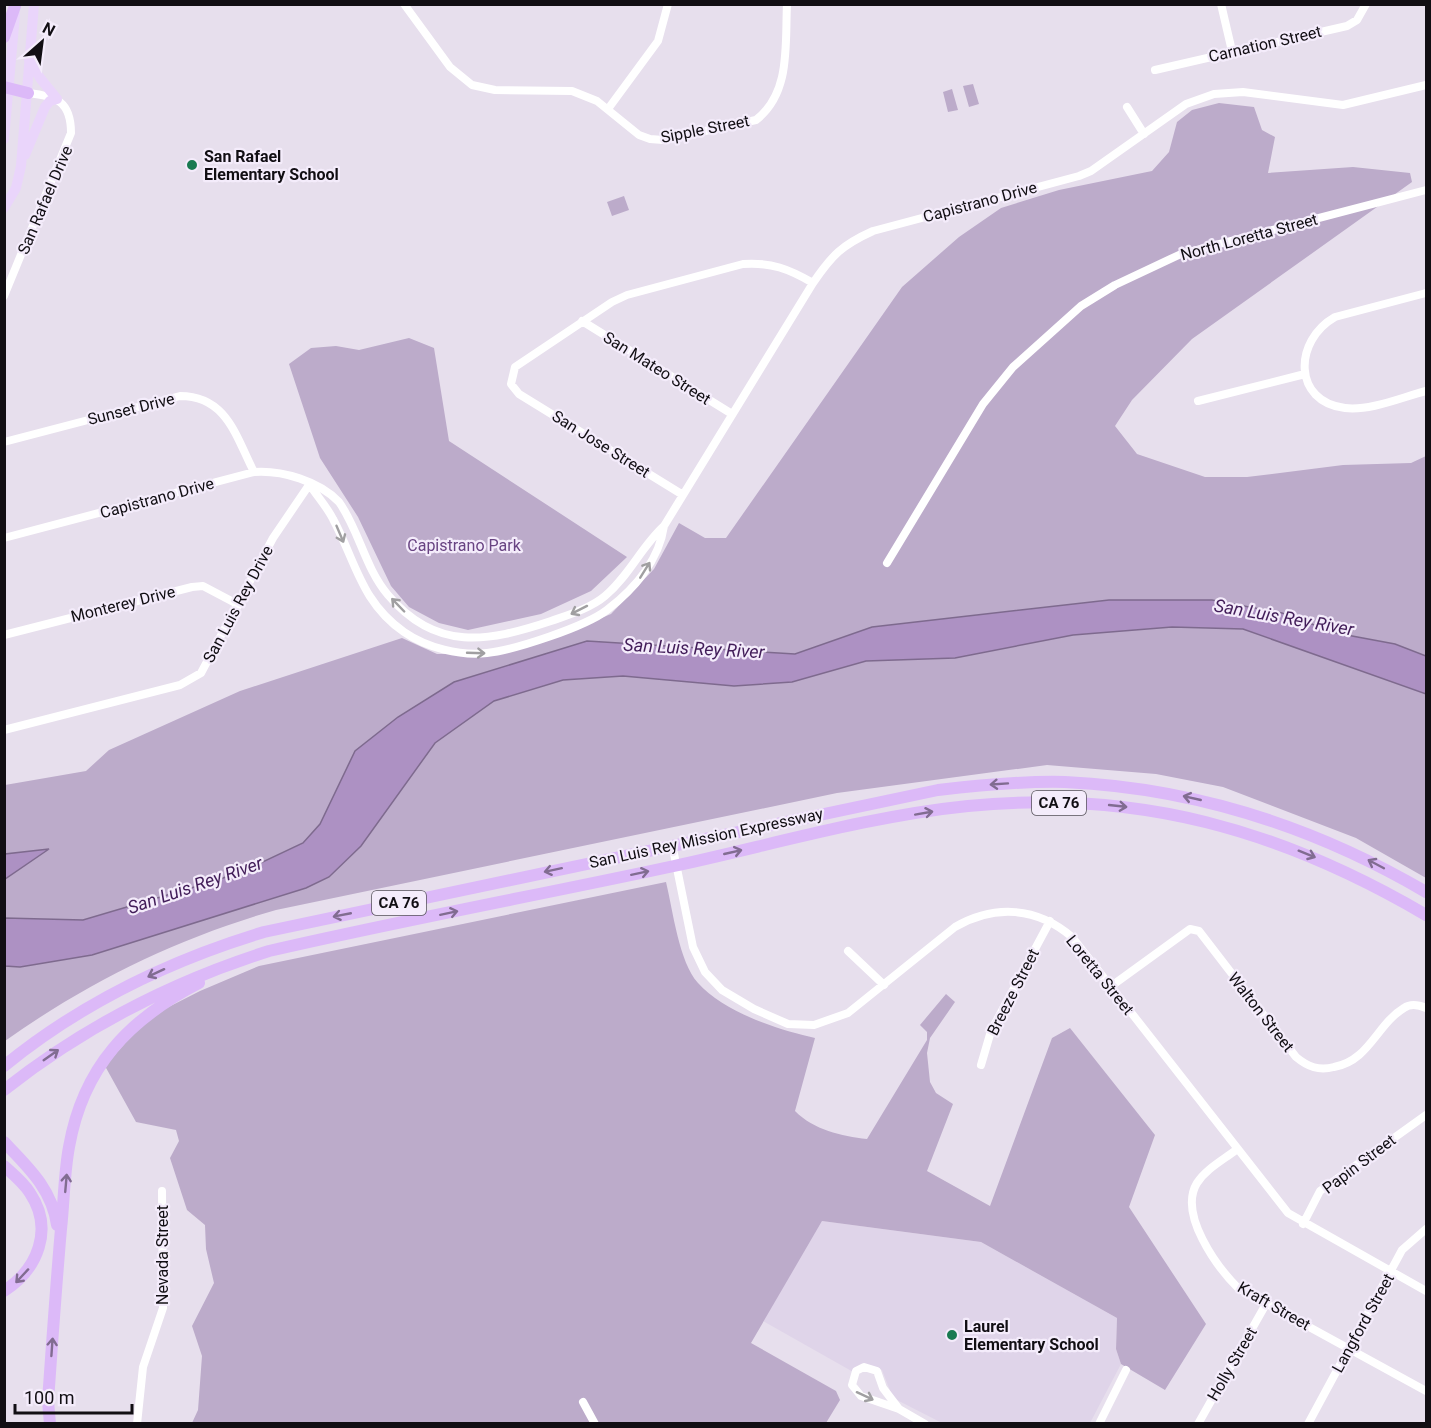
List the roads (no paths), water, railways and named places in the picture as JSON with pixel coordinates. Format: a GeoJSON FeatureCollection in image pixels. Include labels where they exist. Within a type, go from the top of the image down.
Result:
{"type":"FeatureCollection","features":[{"type":"Feature","properties":{"kind":"highway"},"geometry":{"type":"LineString","coordinates":[[4,37],[15,5]]}},
{"type":"Feature","properties":{"kind":"highway"},"geometry":{"type":"LineString","coordinates":[[7,87],[28,93]]}},
{"type":"Feature","properties":{"kind":"highway","name":"San Luis Rey Mission Expressway"},"geometry":{"type":"LineString","coordinates":[[4,1066],[59,1026],[133,983],[186,959],[253,935],[672,844],[938,790],[1031,782],[1087,784],[1175,794],[1272,820],[1358,855],[1426,892]]}},
{"type":"Feature","properties":{"kind":"highway","name":"San Luis Rey Mission Expressway"},"geometry":{"type":"LineString","coordinates":[[268,951],[898,817],[964,806],[1029,802],[1114,805],[1189,818],[1255,835],[1329,863],[1426,915]]}},
{"type":"Feature","properties":{"kind":"highway"},"geometry":{"type":"LineString","coordinates":[[50,1424],[48,1401],[56,1283],[69,1148],[82,1102],[100,1066],[119,1040],[158,1005],[268,951]]}},
{"type":"Feature","properties":{"kind":"highway","name":"CA 76"},"geometry":{"type":"LineString","coordinates":[[4,1090],[77,1037],[141,1001],[201,974],[268,951]]}},
{"type":"Feature","properties":{"kind":"highway"},"geometry":{"type":"LineString","coordinates":[[4,1142],[46,1190],[55,1210],[58,1232],[56,1283]]}},
{"type":"Feature","properties":{"kind":"highway"},"geometry":{"type":"LineString","coordinates":[[4,1166],[30,1192],[38,1208],[42,1238],[36,1258],[26,1274],[4,1291]]}},
{"type":"Feature","properties":{"kind":"main road"},"geometry":{"type":"LineString","coordinates":[[4,208],[16,188],[21,166],[34,4]]}},
{"type":"Feature","properties":{"kind":"main road"},"geometry":{"type":"LineString","coordinates":[[4,140],[15,5]]}},
{"type":"Feature","properties":{"kind":"main road"},"geometry":{"type":"LineString","coordinates":[[21,166],[45,106],[57,99],[39,78],[29,60]]}},
{"type":"Feature","properties":{"kind":"street","name":"Sipple Street"},"geometry":{"type":"LineString","coordinates":[[404,4],[450,67],[464,81],[495,90],[572,91],[597,101],[639,135],[663,140],[756,120],[774,102],[782,80],[787,4]]}},
{"type":"Feature","properties":{"kind":"street"},"geometry":{"type":"LineString","coordinates":[[609,109],[658,40],[668,4]]}},
{"type":"Feature","properties":{"kind":"street"},"geometry":{"type":"LineString","coordinates":[[1221,4],[1232,51]]}},
{"type":"Feature","properties":{"kind":"street","name":"Carnation Street"},"geometry":{"type":"LineString","coordinates":[[1155,70],[1347,26],[1357,20],[1366,4]]}},
{"type":"Feature","properties":{"kind":"street","name":"Capistrano Drive"},"geometry":{"type":"LineString","coordinates":[[4,538],[254,472],[280,473],[328,492],[339,502],[347,513],[376,578],[404,612],[418,622],[441,633],[460,637],[490,638],[527,629],[567,616],[603,597],[632,568],[650,539],[664,526],[813,283],[832,255],[846,243],[873,231],[1079,176],[1091,171],[1186,104],[1214,94],[1243,92],[1342,105],[1426,85]]}},
{"type":"Feature","properties":{"kind":"street"},"geometry":{"type":"LineString","coordinates":[[28,93],[57,99]]}},
{"type":"Feature","properties":{"kind":"street","name":"San Rafael Drive"},"geometry":{"type":"LineString","coordinates":[[4,296],[69,142],[71,122],[67,109],[57,99]]}},
{"type":"Feature","properties":{"kind":"street"},"geometry":{"type":"LineString","coordinates":[[1127,107],[1144,134]]}},
{"type":"Feature","properties":{"kind":"street","name":"North Loretta Street"},"geometry":{"type":"LineString","coordinates":[[887,563],[983,404],[1013,367],[1082,306],[1115,285],[1181,254],[1426,190]]}},
{"type":"Feature","properties":{"kind":"street"},"geometry":{"type":"LineString","coordinates":[[582,321],[627,295],[743,264],[776,265],[813,283]]}},
{"type":"Feature","properties":{"kind":"street"},"geometry":{"type":"LineString","coordinates":[[1426,293],[1335,318],[1323,324],[1308,343],[1305,374],[1313,389],[1323,400],[1348,408],[1426,391]]}},
{"type":"Feature","properties":{"kind":"street","name":"San Jose Street"},"geometry":{"type":"LineString","coordinates":[[582,321],[515,368],[511,384],[519,394],[683,495]]}},
{"type":"Feature","properties":{"kind":"street","name":"San Mateo Street"},"geometry":{"type":"LineString","coordinates":[[582,321],[732,414]]}},
{"type":"Feature","properties":{"kind":"street"},"geometry":{"type":"LineString","coordinates":[[1198,401],[1305,374]]}},
{"type":"Feature","properties":{"kind":"street","name":"Sunset Drive"},"geometry":{"type":"LineString","coordinates":[[4,442],[180,396],[199,397],[224,414],[254,472]]}},
{"type":"Feature","properties":{"kind":"street","name":"Capistrano Drive"},"geometry":{"type":"LineString","coordinates":[[309,485],[333,517],[362,586],[372,602],[407,634],[453,652],[486,653],[525,644],[605,612],[637,583],[662,543],[664,526]]}},
{"type":"Feature","properties":{"kind":"street","name":"San Luis Rey Drive"},"geometry":{"type":"LineString","coordinates":[[4,730],[192,680],[207,664],[273,538],[309,485]]}},
{"type":"Feature","properties":{"kind":"street","name":"Monterey Drive"},"geometry":{"type":"LineString","coordinates":[[4,635],[192,587],[203,586],[239,604]]}},
{"type":"Feature","properties":{"kind":"street","name":"Loretta Street"},"geometry":{"type":"LineString","coordinates":[[672,844],[698,960],[722,990],[754,1009],[788,1024],[814,1025],[848,1013],[968,919],[985,913],[1016,911],[1050,921],[1072,937],[1277,1203],[1303,1224],[1426,1291]]}},
{"type":"Feature","properties":{"kind":"street","name":"Breeze Street"},"geometry":{"type":"LineString","coordinates":[[981,1065],[992,1031],[1050,921]]}},
{"type":"Feature","properties":{"kind":"street","name":"Walton Street"},"geometry":{"type":"LineString","coordinates":[[1110,987],[1190,929],[1199,931],[1296,1057],[1315,1068],[1344,1065],[1355,1060],[1403,1008],[1419,1005],[1426,1008]]}},
{"type":"Feature","properties":{"kind":"street"},"geometry":{"type":"LineString","coordinates":[[848,951],[884,985]]}},
{"type":"Feature","properties":{"kind":"street","name":"Papin Street"},"geometry":{"type":"LineString","coordinates":[[1303,1224],[1320,1191],[1426,1115]]}},
{"type":"Feature","properties":{"kind":"street","name":"Kraft Street"},"geometry":{"type":"LineString","coordinates":[[1236,1150],[1198,1182],[1191,1211],[1195,1224],[1225,1276],[1238,1288],[1426,1391]]}},
{"type":"Feature","properties":{"kind":"street","name":"Nevada Street"},"geometry":{"type":"LineString","coordinates":[[137,1424],[143,1367],[164,1308],[162,1191]]}},
{"type":"Feature","properties":{"kind":"street","name":"Langford Street"},"geometry":{"type":"LineString","coordinates":[[1308,1424],[1391,1272],[1410,1241],[1426,1229]]}},
{"type":"Feature","properties":{"kind":"street","name":"Holly Street"},"geometry":{"type":"LineString","coordinates":[[1198,1424],[1266,1304]]}},
{"type":"Feature","properties":{"kind":"street"},"geometry":{"type":"LineString","coordinates":[[899,1409],[886,1395],[877,1371],[864,1367],[856,1371],[852,1385],[856,1392],[899,1409],[925,1424]]}},
{"type":"Feature","properties":{"kind":"street"},"geometry":{"type":"LineString","coordinates":[[1099,1424],[1126,1370]]}},
{"type":"Feature","properties":{"kind":"street"},"geometry":{"type":"LineString","coordinates":[[583,1402],[595,1424]]}},
{"type":"Feature","properties":{"kind":"water","name":"San Luis Rey River"},"geometry":{"type":"Polygon","coordinates":[[[1109,600],[1212,600],[1282,613],[1336,633],[1395,644],[1426,656],[1426,694],[1243,629],[1172,627],[1073,635],[955,658],[866,661],[792,682],[734,686],[623,676],[563,680],[494,701],[435,743],[361,846],[329,877],[306,888],[92,955],[20,967],[5,966],[5,918],[83,920],[218,880],[303,843],[320,824],[355,751],[398,717],[454,682],[587,641],[795,654],[872,627],[1109,600]]]}},
{"type":"Feature","properties":{"kind":"water"},"geometry":{"type":"Polygon","coordinates":[[[49,849],[5,879],[5,854],[49,849]]]}},
{"type":"Feature","properties":{"kind":"place","name":"San Rafael Elementary School"},"geometry":{"type":"Point","coordinates":[192,165]}},
{"type":"Feature","properties":{"kind":"place","name":"Laurel Elementary School"},"geometry":{"type":"Point","coordinates":[952,1335]}},
{"type":"Feature","properties":{"kind":"park label","name":"Capistrano Park"},"geometry":{"type":"Point","coordinates":[464,545]}}]}
